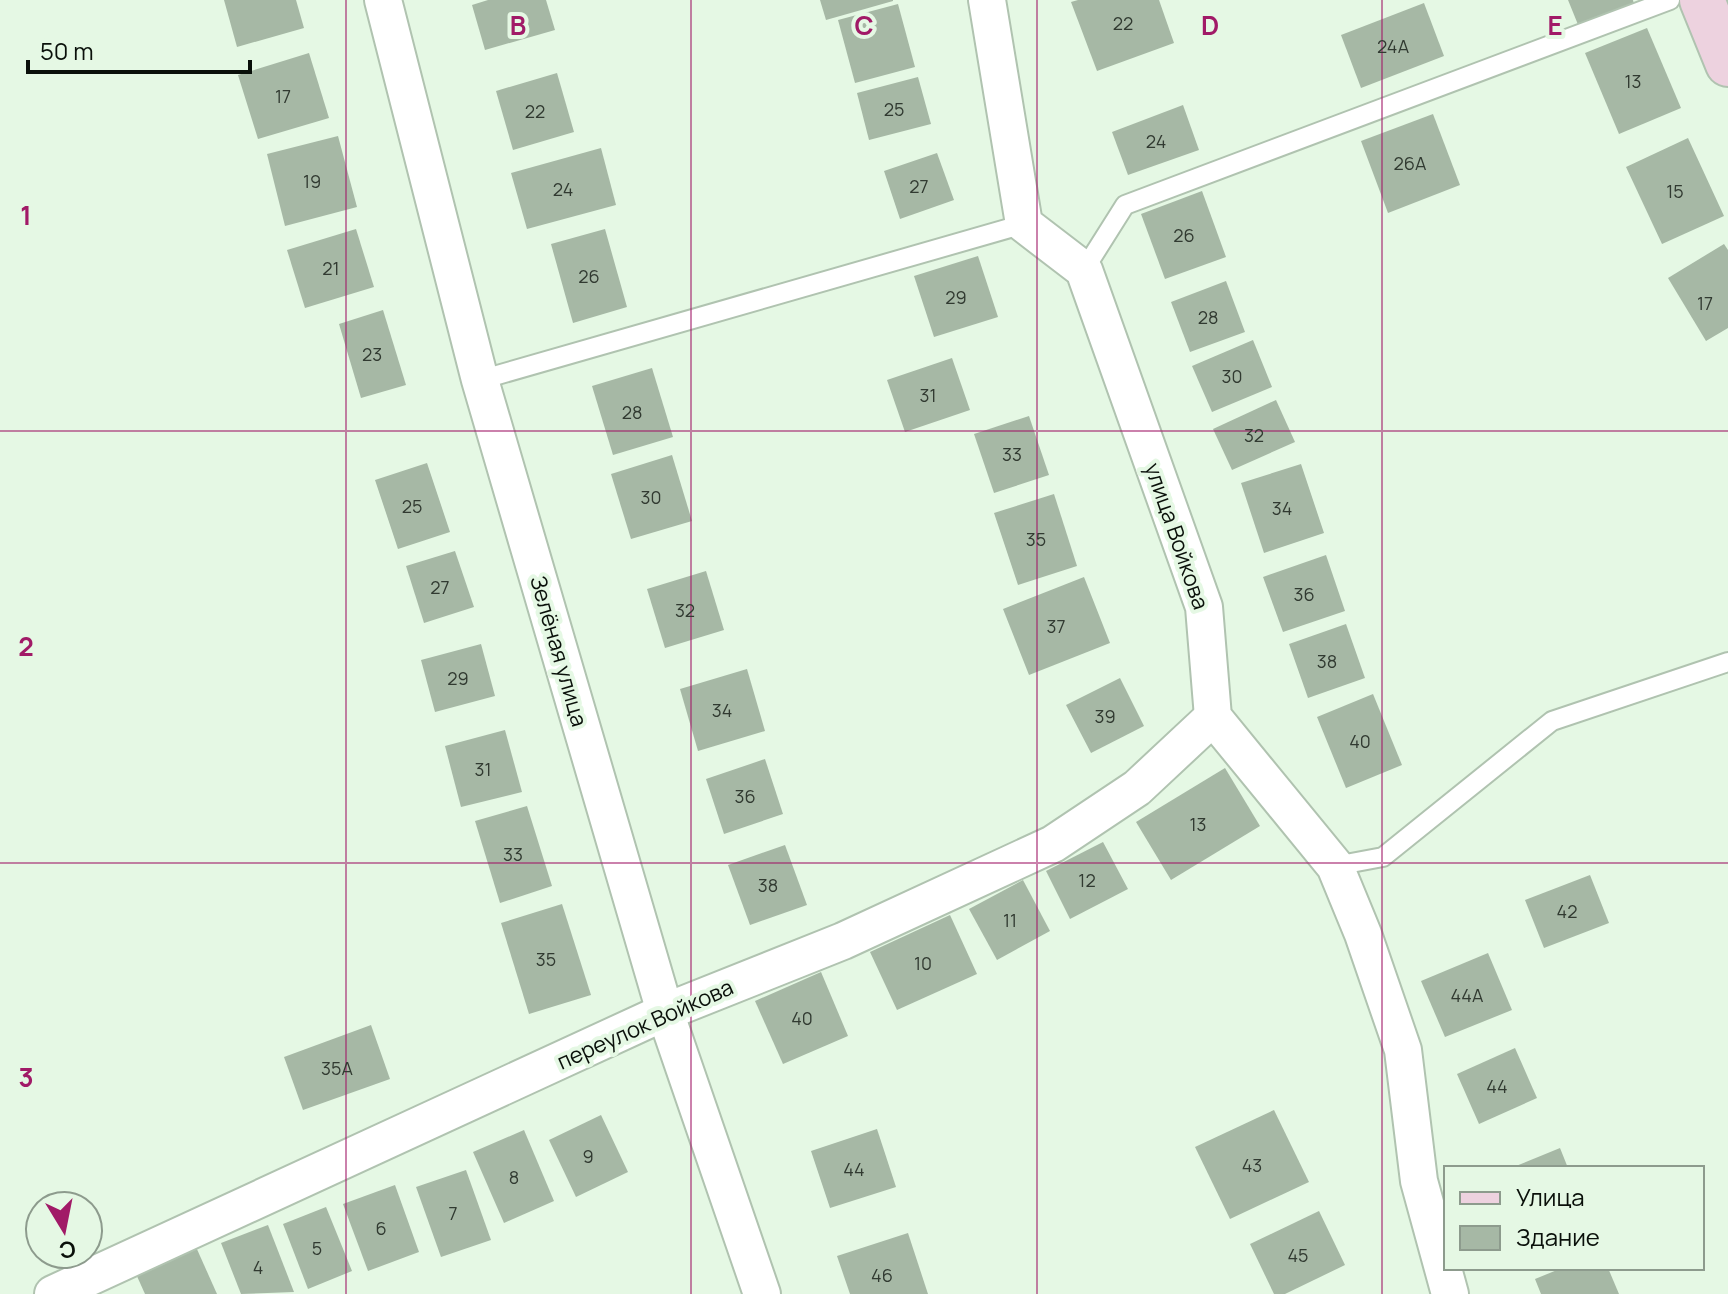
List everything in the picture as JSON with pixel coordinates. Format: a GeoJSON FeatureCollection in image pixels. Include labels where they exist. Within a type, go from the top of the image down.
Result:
{"type":"FeatureCollection","features":[{"type":"Feature","properties":{"kind":"street","name":"Зелёная улица"},"geometry":{"type":"LineString","coordinates":[[383,0],[480,380],[665,1012],[762,1294]]}},
{"type":"Feature","properties":{"kind":"street"},"geometry":{"type":"LineString","coordinates":[[987,0],[1024,224],[1084,270]]}},
{"type":"Feature","properties":{"kind":"street"},"geometry":{"type":"LineString","coordinates":[[1702,0],[1728,64]]}},
{"type":"Feature","properties":{"kind":"street","name":"улица Войкова"},"geometry":{"type":"LineString","coordinates":[[1084,270],[1204,607],[1213,717]]}},
{"type":"Feature","properties":{"kind":"street"},"geometry":{"type":"LineString","coordinates":[[1213,717],[1335,866],[1382,982],[1403,1050],[1407,1103],[1419,1181],[1450,1294]]}},
{"type":"Feature","properties":{"kind":"street","name":"переулок Войкова"},"geometry":{"type":"LineString","coordinates":[[53,1294],[665,1012],[843,941],[1053,844],[1137,788],[1213,717]]}},
{"type":"Feature","properties":{"kind":"lane"},"geometry":{"type":"LineString","coordinates":[[1084,270],[1125,205],[1670,0]]}},
{"type":"Feature","properties":{"kind":"lane"},"geometry":{"type":"LineString","coordinates":[[480,380],[1024,224]]}},
{"type":"Feature","properties":{"kind":"lane"},"geometry":{"type":"LineString","coordinates":[[1335,866],[1383,857],[1552,721],[1728,662]]}},
{"type":"Feature","properties":{"kind":"building"},"geometry":{"type":"Polygon","coordinates":[[[224,0],[296,0],[304,28],[237,47],[224,0]]]}},
{"type":"Feature","properties":{"kind":"building"},"geometry":{"type":"Polygon","coordinates":[[[488,0],[546,0],[555,30],[485,50],[472,5],[488,0]]]}},
{"type":"Feature","properties":{"kind":"building"},"geometry":{"type":"Polygon","coordinates":[[[820,0],[893,0],[893,1],[826,20],[820,0]]]}},
{"type":"Feature","properties":{"kind":"building"},"geometry":{"type":"Polygon","coordinates":[[[1159,0],[1174,43],[1097,71],[1071,2],[1159,0]]]}},
{"type":"Feature","properties":{"kind":"building"},"geometry":{"type":"Polygon","coordinates":[[[1568,0],[1633,0],[1634,4],[1579,27],[1568,0]]]}},
{"type":"Feature","properties":{"kind":"building"},"geometry":{"type":"Polygon","coordinates":[[[1424,3],[1444,56],[1361,88],[1341,35],[1424,3]]]}},
{"type":"Feature","properties":{"kind":"building"},"geometry":{"type":"Polygon","coordinates":[[[898,4],[915,67],[855,83],[838,20],[898,4]]]}},
{"type":"Feature","properties":{"kind":"building"},"geometry":{"type":"Polygon","coordinates":[[[1647,28],[1681,108],[1619,134],[1585,53],[1647,28]]]}},
{"type":"Feature","properties":{"kind":"building"},"geometry":{"type":"Polygon","coordinates":[[[309,53],[329,118],[258,139],[238,75],[309,53]]]}},
{"type":"Feature","properties":{"kind":"building"},"geometry":{"type":"Polygon","coordinates":[[[557,73],[574,132],[513,150],[496,91],[557,73]]]}},
{"type":"Feature","properties":{"kind":"building"},"geometry":{"type":"Polygon","coordinates":[[[918,77],[931,124],[869,140],[857,93],[918,77]]]}},
{"type":"Feature","properties":{"kind":"building"},"geometry":{"type":"Polygon","coordinates":[[[1183,105],[1199,150],[1128,175],[1112,132],[1183,105]]]}},
{"type":"Feature","properties":{"kind":"building"},"geometry":{"type":"Polygon","coordinates":[[[1433,114],[1460,185],[1388,213],[1361,141],[1433,114]]]}},
{"type":"Feature","properties":{"kind":"building"},"geometry":{"type":"Polygon","coordinates":[[[338,136],[357,207],[285,226],[267,154],[338,136]]]}},
{"type":"Feature","properties":{"kind":"building"},"geometry":{"type":"Polygon","coordinates":[[[1688,138],[1724,216],[1662,244],[1626,167],[1688,138]]]}},
{"type":"Feature","properties":{"kind":"building"},"geometry":{"type":"Polygon","coordinates":[[[601,148],[616,205],[527,229],[511,173],[601,148]]]}},
{"type":"Feature","properties":{"kind":"building"},"geometry":{"type":"Polygon","coordinates":[[[937,153],[954,200],[900,219],[884,171],[937,153]]]}},
{"type":"Feature","properties":{"kind":"building"},"geometry":{"type":"Polygon","coordinates":[[[1202,191],[1226,257],[1165,279],[1141,214],[1202,191]]]}},
{"type":"Feature","properties":{"kind":"building"},"geometry":{"type":"Polygon","coordinates":[[[356,229],[374,287],[305,308],[287,250],[356,229]]]}},
{"type":"Feature","properties":{"kind":"building"},"geometry":{"type":"Polygon","coordinates":[[[605,229],[627,307],[573,323],[551,244],[605,229]]]}},
{"type":"Feature","properties":{"kind":"building"},"geometry":{"type":"Polygon","coordinates":[[[1724,244],[1728,250],[1728,328],[1706,341],[1668,278],[1724,244]]]}},
{"type":"Feature","properties":{"kind":"building"},"geometry":{"type":"Polygon","coordinates":[[[978,256],[998,317],[934,337],[914,276],[978,256]]]}},
{"type":"Feature","properties":{"kind":"building"},"geometry":{"type":"Polygon","coordinates":[[[1226,281],[1245,332],[1190,352],[1171,302],[1226,281]]]}},
{"type":"Feature","properties":{"kind":"building"},"geometry":{"type":"Polygon","coordinates":[[[383,310],[406,385],[361,398],[339,324],[383,310]]]}},
{"type":"Feature","properties":{"kind":"building"},"geometry":{"type":"Polygon","coordinates":[[[1253,340],[1272,387],[1212,412],[1192,366],[1253,340]]]}},
{"type":"Feature","properties":{"kind":"building"},"geometry":{"type":"Polygon","coordinates":[[[952,358],[970,410],[905,432],[887,380],[952,358]]]}},
{"type":"Feature","properties":{"kind":"building"},"geometry":{"type":"Polygon","coordinates":[[[652,368],[673,437],[613,455],[592,386],[652,368]]]}},
{"type":"Feature","properties":{"kind":"building"},"geometry":{"type":"Polygon","coordinates":[[[1276,400],[1295,442],[1232,470],[1213,429],[1276,400]]]}},
{"type":"Feature","properties":{"kind":"building"},"geometry":{"type":"Polygon","coordinates":[[[1029,416],[1049,475],[994,493],[974,434],[1029,416]]]}},
{"type":"Feature","properties":{"kind":"building"},"geometry":{"type":"Polygon","coordinates":[[[672,455],[692,521],[631,539],[611,474],[672,455]]]}},
{"type":"Feature","properties":{"kind":"building"},"geometry":{"type":"Polygon","coordinates":[[[427,463],[450,532],[398,549],[375,480],[427,463]]]}},
{"type":"Feature","properties":{"kind":"building"},"geometry":{"type":"Polygon","coordinates":[[[1301,464],[1324,533],[1264,553],[1241,483],[1301,464]]]}},
{"type":"Feature","properties":{"kind":"building"},"geometry":{"type":"Polygon","coordinates":[[[1054,494],[1077,566],[1018,585],[994,513],[1054,494]]]}},
{"type":"Feature","properties":{"kind":"building"},"geometry":{"type":"Polygon","coordinates":[[[455,551],[474,607],[424,623],[406,566],[455,551]]]}},
{"type":"Feature","properties":{"kind":"building"},"geometry":{"type":"Polygon","coordinates":[[[1326,555],[1345,611],[1283,632],[1263,577],[1326,555]]]}},
{"type":"Feature","properties":{"kind":"building"},"geometry":{"type":"Polygon","coordinates":[[[706,571],[724,630],[665,648],[647,589],[706,571]]]}},
{"type":"Feature","properties":{"kind":"building"},"geometry":{"type":"Polygon","coordinates":[[[1084,577],[1110,643],[1029,675],[1003,609],[1084,577]]]}},
{"type":"Feature","properties":{"kind":"building"},"geometry":{"type":"Polygon","coordinates":[[[1346,624],[1365,678],[1308,698],[1289,644],[1346,624]]]}},
{"type":"Feature","properties":{"kind":"building"},"geometry":{"type":"Polygon","coordinates":[[[481,644],[495,696],[435,712],[421,660],[481,644]]]}},
{"type":"Feature","properties":{"kind":"building"},"geometry":{"type":"Polygon","coordinates":[[[747,669],[765,731],[698,751],[680,689],[747,669]]]}},
{"type":"Feature","properties":{"kind":"building"},"geometry":{"type":"Polygon","coordinates":[[[1120,678],[1144,726],[1091,753],[1066,705],[1120,678]]]}},
{"type":"Feature","properties":{"kind":"building"},"geometry":{"type":"Polygon","coordinates":[[[1373,694],[1402,765],[1346,788],[1317,717],[1373,694]]]}},
{"type":"Feature","properties":{"kind":"building"},"geometry":{"type":"Polygon","coordinates":[[[505,730],[522,792],[461,807],[445,746],[505,730]]]}},
{"type":"Feature","properties":{"kind":"building"},"geometry":{"type":"Polygon","coordinates":[[[765,759],[783,814],[724,834],[706,779],[765,759]]]}},
{"type":"Feature","properties":{"kind":"building"},"geometry":{"type":"Polygon","coordinates":[[[1225,768],[1260,826],[1171,880],[1136,822],[1225,768]]]}},
{"type":"Feature","properties":{"kind":"building"},"geometry":{"type":"Polygon","coordinates":[[[527,806],[552,886],[500,903],[475,821],[527,806]]]}},
{"type":"Feature","properties":{"kind":"building"},"geometry":{"type":"Polygon","coordinates":[[[1103,842],[1128,889],[1070,919],[1046,871],[1103,842]]]}},
{"type":"Feature","properties":{"kind":"building"},"geometry":{"type":"Polygon","coordinates":[[[785,845],[807,905],[750,925],[728,865],[785,845]]]}},
{"type":"Feature","properties":{"kind":"building"},"geometry":{"type":"Polygon","coordinates":[[[1590,875],[1609,923],[1544,948],[1525,900],[1590,875]]]}},
{"type":"Feature","properties":{"kind":"building"},"geometry":{"type":"Polygon","coordinates":[[[1023,880],[1050,931],[997,960],[969,909],[1023,880]]]}},
{"type":"Feature","properties":{"kind":"building"},"geometry":{"type":"Polygon","coordinates":[[[562,904],[591,995],[529,1014],[501,923],[562,904]]]}},
{"type":"Feature","properties":{"kind":"building"},"geometry":{"type":"Polygon","coordinates":[[[950,915],[977,974],[897,1010],[870,952],[950,915]]]}},
{"type":"Feature","properties":{"kind":"building"},"geometry":{"type":"Polygon","coordinates":[[[1488,953],[1512,1010],[1445,1037],[1421,981],[1488,953]]]}},
{"type":"Feature","properties":{"kind":"building"},"geometry":{"type":"Polygon","coordinates":[[[821,972],[848,1036],[783,1064],[755,1001],[821,972]]]}},
{"type":"Feature","properties":{"kind":"building"},"geometry":{"type":"Polygon","coordinates":[[[371,1025],[390,1079],[303,1110],[284,1057],[371,1025]]]}},
{"type":"Feature","properties":{"kind":"building"},"geometry":{"type":"Polygon","coordinates":[[[1515,1048],[1537,1098],[1479,1124],[1457,1074],[1515,1048]]]}},
{"type":"Feature","properties":{"kind":"building"},"geometry":{"type":"Polygon","coordinates":[[[1274,1110],[1309,1182],[1230,1219],[1195,1147],[1274,1110]]]}},
{"type":"Feature","properties":{"kind":"building"},"geometry":{"type":"Polygon","coordinates":[[[601,1115],[628,1172],[576,1197],[549,1140],[601,1115]]]}},
{"type":"Feature","properties":{"kind":"building"},"geometry":{"type":"Polygon","coordinates":[[[877,1129],[896,1187],[830,1208],[811,1151],[877,1129]]]}},
{"type":"Feature","properties":{"kind":"building"},"geometry":{"type":"Polygon","coordinates":[[[524,1130],[554,1201],[504,1223],[473,1152],[524,1130]]]}},
{"type":"Feature","properties":{"kind":"building"},"geometry":{"type":"Polygon","coordinates":[[[1560,1148],[1567,1166],[1516,1166],[1560,1148]]]}},
{"type":"Feature","properties":{"kind":"building"},"geometry":{"type":"Polygon","coordinates":[[[466,1170],[491,1240],[441,1257],[416,1187],[466,1170]]]}},
{"type":"Feature","properties":{"kind":"building"},"geometry":{"type":"Polygon","coordinates":[[[395,1185],[419,1252],[368,1271],[343,1204],[395,1185]]]}},
{"type":"Feature","properties":{"kind":"building"},"geometry":{"type":"Polygon","coordinates":[[[326,1207],[352,1271],[308,1289],[283,1224],[326,1207]]]}},
{"type":"Feature","properties":{"kind":"building"},"geometry":{"type":"Polygon","coordinates":[[[1319,1211],[1345,1265],[1285,1294],[1274,1294],[1250,1244],[1319,1211]]]}},
{"type":"Feature","properties":{"kind":"building"},"geometry":{"type":"Polygon","coordinates":[[[268,1225],[294,1292],[241,1294],[221,1243],[268,1225]]]}},
{"type":"Feature","properties":{"kind":"building"},"geometry":{"type":"Polygon","coordinates":[[[908,1233],[928,1294],[850,1294],[837,1256],[908,1233]]]}},
{"type":"Feature","properties":{"kind":"building"},"geometry":{"type":"Polygon","coordinates":[[[196,1247],[217,1294],[145,1294],[136,1274],[196,1247]]]}},
{"type":"Feature","properties":{"kind":"building"},"geometry":{"type":"Polygon","coordinates":[[[1557,1270],[1609,1270],[1619,1294],[1541,1294],[1535,1279],[1557,1270]]]}}]}
